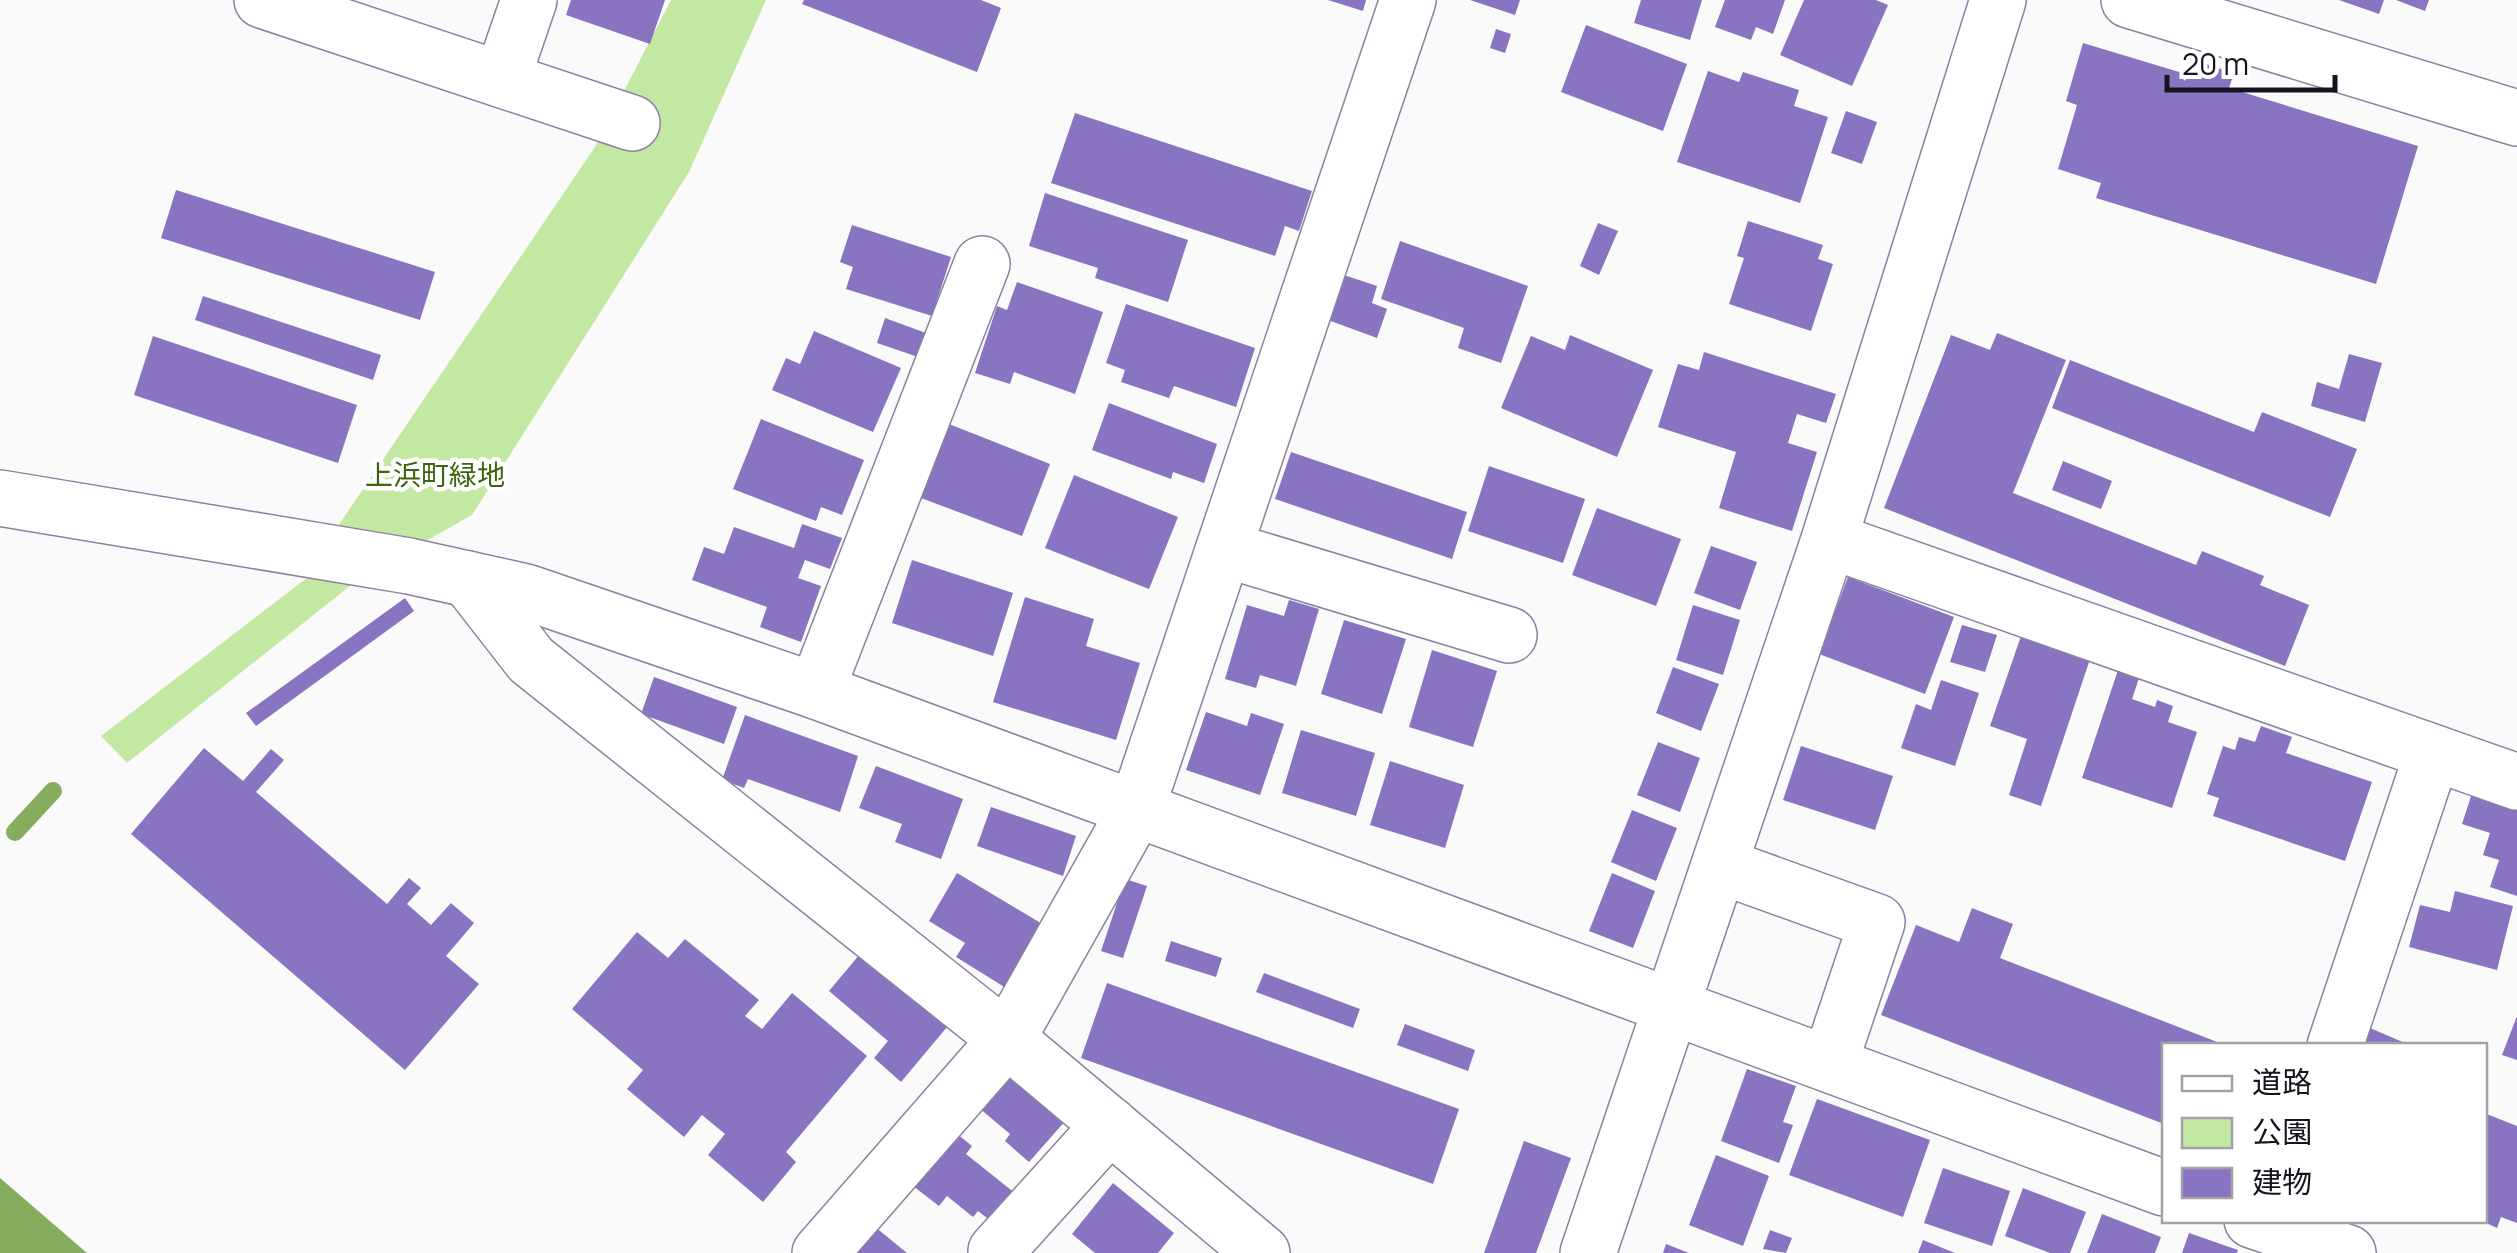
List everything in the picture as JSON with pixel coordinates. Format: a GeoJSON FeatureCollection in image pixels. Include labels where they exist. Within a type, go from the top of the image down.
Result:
{"type":"FeatureCollection","features":[{"type":"Feature","properties":{"kind":"street"},"geometry":{"type":"LineString","coordinates":[[262,0],[632,123]]}},
{"type":"Feature","properties":{"kind":"street"},"geometry":{"type":"LineString","coordinates":[[502,79],[529,0]]}},
{"type":"Feature","properties":{"kind":"street"},"geometry":{"type":"LineString","coordinates":[[820,1253],[1007,1038],[1136,810],[1408,0]]}},
{"type":"Feature","properties":{"kind":"street"},"geometry":{"type":"LineString","coordinates":[[1588,1253],[1829,540],[1998,0]]}},
{"type":"Feature","properties":{"kind":"street"},"geometry":{"type":"LineString","coordinates":[[2129,0],[2517,118]]}},
{"type":"Feature","properties":{"kind":"street"},"geometry":{"type":"LineString","coordinates":[[816,692],[982,264]]}},
{"type":"Feature","properties":{"kind":"street"},"geometry":{"type":"LineString","coordinates":[[0,498],[526,592],[816,692],[1672,1003],[2162,1187]]}},
{"type":"Feature","properties":{"kind":"street"},"geometry":{"type":"LineString","coordinates":[[1829,540],[2432,756],[2517,782]]}},
{"type":"Feature","properties":{"kind":"street"},"geometry":{"type":"LineString","coordinates":[[1224,549],[1509,635]]}},
{"type":"Feature","properties":{"kind":"street"},"geometry":{"type":"LineString","coordinates":[[468,579],[531,660],[1007,1038],[1110,1125],[1230,1243]]}},
{"type":"Feature","properties":{"kind":"street"},"geometry":{"type":"LineString","coordinates":[[2336,1043],[2432,756]]}},
{"type":"Feature","properties":{"kind":"street"},"geometry":{"type":"LineString","coordinates":[[1721,866],[1877,922],[1830,1062]]}},
{"type":"Feature","properties":{"kind":"street"},"geometry":{"type":"LineString","coordinates":[[996,1251],[1110,1125]]}},
{"type":"Feature","properties":{"kind":"street"},"geometry":{"type":"LineString","coordinates":[[2267,1231],[2348,1253]]}},
{"type":"Feature","properties":{"kind":"green space","name":"上浜町緑地"},"geometry":{"type":"Polygon","coordinates":[[[671,0],[766,0],[689,172],[472,515],[360,578],[127,763],[101,736],[316,571],[338,526],[595,147],[671,0]]]}},
{"type":"Feature","properties":{"kind":"shaded area"},"geometry":{"type":"Polygon","coordinates":[[[0,1178],[87,1253],[0,1253],[0,1178]]]}},
{"type":"Feature","properties":{"kind":"building"},"geometry":{"type":"Polygon","coordinates":[[[571,0],[665,0],[650,44],[566,15],[571,0]]]}},
{"type":"Feature","properties":{"kind":"building"},"geometry":{"type":"Polygon","coordinates":[[[804,0],[981,0],[1001,8],[977,72],[802,4],[804,0]]]}},
{"type":"Feature","properties":{"kind":"building"},"geometry":{"type":"Polygon","coordinates":[[[1328,0],[1366,0],[1363,11],[1328,0]]]}},
{"type":"Feature","properties":{"kind":"building"},"geometry":{"type":"Polygon","coordinates":[[[1470,0],[1520,0],[1515,15],[1470,0]]]}},
{"type":"Feature","properties":{"kind":"building"},"geometry":{"type":"Polygon","coordinates":[[[1641,0],[1702,0],[1690,40],[1634,23],[1641,0]]]}},
{"type":"Feature","properties":{"kind":"building"},"geometry":{"type":"Polygon","coordinates":[[[1725,0],[1785,0],[1773,34],[1756,27],[1751,40],[1715,27],[1725,0]]]}},
{"type":"Feature","properties":{"kind":"building"},"geometry":{"type":"Polygon","coordinates":[[[1804,0],[1876,0],[1888,5],[1852,86],[1780,55],[1804,0]]]}},
{"type":"Feature","properties":{"kind":"building"},"geometry":{"type":"Polygon","coordinates":[[[2339,0],[2384,0],[2379,14],[2339,0]]]}},
{"type":"Feature","properties":{"kind":"building"},"geometry":{"type":"Polygon","coordinates":[[[2396,0],[2429,0],[2425,11],[2396,0]]]}},
{"type":"Feature","properties":{"kind":"building"},"geometry":{"type":"Polygon","coordinates":[[[1586,25],[1687,64],[1663,131],[1561,92],[1586,25]]]}},
{"type":"Feature","properties":{"kind":"building"},"geometry":{"type":"Polygon","coordinates":[[[1496,29],[1511,34],[1505,53],[1490,48],[1496,29]]]}},
{"type":"Feature","properties":{"kind":"building"},"geometry":{"type":"Polygon","coordinates":[[[2083,43],[2189,75],[2194,60],[2234,73],[2229,88],[2418,146],[2376,284],[2096,198],[2101,183],[2058,169],[2077,105],[2066,101],[2083,43]]]}},
{"type":"Feature","properties":{"kind":"building"},"geometry":{"type":"Polygon","coordinates":[[[1708,71],[1739,82],[1743,72],[1799,90],[1794,106],[1828,117],[1800,203],[1677,162],[1708,71]]]}},
{"type":"Feature","properties":{"kind":"building"},"geometry":{"type":"Polygon","coordinates":[[[1846,111],[1877,122],[1862,164],[1831,153],[1846,111]]]}},
{"type":"Feature","properties":{"kind":"building"},"geometry":{"type":"Polygon","coordinates":[[[1075,113],[1312,191],[1299,231],[1285,226],[1275,256],[1051,183],[1075,113]]]}},
{"type":"Feature","properties":{"kind":"building"},"geometry":{"type":"Polygon","coordinates":[[[176,190],[435,272],[420,320],[161,238],[176,190]]]}},
{"type":"Feature","properties":{"kind":"building"},"geometry":{"type":"Polygon","coordinates":[[[1045,193],[1188,240],[1168,302],[1095,278],[1098,268],[1029,246],[1045,193]]]}},
{"type":"Feature","properties":{"kind":"building"},"geometry":{"type":"Polygon","coordinates":[[[1748,221],[1823,245],[1818,259],[1833,264],[1811,331],[1729,304],[1744,258],[1737,256],[1748,221]]]}},
{"type":"Feature","properties":{"kind":"building"},"geometry":{"type":"Polygon","coordinates":[[[1598,223],[1618,231],[1599,275],[1580,266],[1598,223]]]}},
{"type":"Feature","properties":{"kind":"building"},"geometry":{"type":"Polygon","coordinates":[[[852,225],[951,257],[932,316],[846,289],[853,267],[840,262],[852,225]]]}},
{"type":"Feature","properties":{"kind":"building"},"geometry":{"type":"Polygon","coordinates":[[[1400,241],[1528,286],[1501,363],[1458,348],[1464,328],[1381,299],[1400,241]]]}},
{"type":"Feature","properties":{"kind":"building"},"geometry":{"type":"Polygon","coordinates":[[[1344,275],[1377,286],[1372,303],[1387,309],[1377,338],[1328,320],[1344,275]]]}},
{"type":"Feature","properties":{"kind":"building"},"geometry":{"type":"Polygon","coordinates":[[[1017,282],[1103,312],[1075,394],[1014,372],[1010,384],[975,373],[997,306],[1007,310],[1017,282]]]}},
{"type":"Feature","properties":{"kind":"building"},"geometry":{"type":"Polygon","coordinates":[[[203,296],[381,355],[373,380],[195,320],[203,296]]]}},
{"type":"Feature","properties":{"kind":"building"},"geometry":{"type":"Polygon","coordinates":[[[1126,304],[1255,348],[1236,407],[1174,386],[1169,398],[1121,382],[1125,370],[1106,363],[1126,304]]]}},
{"type":"Feature","properties":{"kind":"building"},"geometry":{"type":"Polygon","coordinates":[[[885,318],[926,333],[918,357],[877,343],[885,318]]]}},
{"type":"Feature","properties":{"kind":"building"},"geometry":{"type":"Polygon","coordinates":[[[814,331],[901,368],[873,432],[772,390],[786,358],[800,364],[814,331]]]}},
{"type":"Feature","properties":{"kind":"building"},"geometry":{"type":"Polygon","coordinates":[[[1997,333],[2066,360],[2013,493],[2196,565],[2202,551],[2264,576],[2260,585],[2309,605],[2285,666],[1884,508],[1951,335],[1990,350],[1997,333]]]}},
{"type":"Feature","properties":{"kind":"building"},"geometry":{"type":"Polygon","coordinates":[[[1570,335],[1653,370],[1617,457],[1501,408],[1531,336],[1565,350],[1570,335]]]}},
{"type":"Feature","properties":{"kind":"building"},"geometry":{"type":"Polygon","coordinates":[[[153,336],[357,405],[338,463],[134,395],[153,336]]]}},
{"type":"Feature","properties":{"kind":"building"},"geometry":{"type":"Polygon","coordinates":[[[1704,352],[1836,394],[1826,423],[1797,414],[1788,443],[1817,452],[1792,531],[1719,508],[1736,452],[1658,427],[1678,364],[1699,370],[1704,352]]]}},
{"type":"Feature","properties":{"kind":"building"},"geometry":{"type":"Polygon","coordinates":[[[2349,354],[2382,363],[2365,422],[2311,406],[2317,382],[2339,389],[2349,354]]]}},
{"type":"Feature","properties":{"kind":"building"},"geometry":{"type":"Polygon","coordinates":[[[2070,360],[2254,432],[2262,412],[2357,449],[2330,517],[2052,408],[2070,360]]]}},
{"type":"Feature","properties":{"kind":"building"},"geometry":{"type":"Polygon","coordinates":[[[1109,403],[1217,444],[1204,483],[1173,472],[1171,479],[1092,450],[1109,403]]]}},
{"type":"Feature","properties":{"kind":"building"},"geometry":{"type":"Polygon","coordinates":[[[761,419],[864,460],[842,515],[821,507],[816,521],[733,489],[761,419]]]}},
{"type":"Feature","properties":{"kind":"building"},"geometry":{"type":"Polygon","coordinates":[[[949,424],[1050,464],[1022,536],[921,498],[949,424]]]}},
{"type":"Feature","properties":{"kind":"building"},"geometry":{"type":"Polygon","coordinates":[[[1291,452],[1467,512],[1452,559],[1275,499],[1291,452]]]}},
{"type":"Feature","properties":{"kind":"building"},"geometry":{"type":"Polygon","coordinates":[[[2063,461],[2112,481],[2101,509],[2052,490],[2063,461]]]}},
{"type":"Feature","properties":{"kind":"building"},"geometry":{"type":"Polygon","coordinates":[[[1489,466],[1585,499],[1563,563],[1468,531],[1489,466]]]}},
{"type":"Feature","properties":{"kind":"building"},"geometry":{"type":"Polygon","coordinates":[[[1074,475],[1178,517],[1149,589],[1045,548],[1074,475]]]}},
{"type":"Feature","properties":{"kind":"building"},"geometry":{"type":"Polygon","coordinates":[[[1597,508],[1681,539],[1656,606],[1572,575],[1597,508]]]}},
{"type":"Feature","properties":{"kind":"building"},"geometry":{"type":"Polygon","coordinates":[[[802,524],[842,538],[830,569],[805,560],[798,578],[821,586],[801,642],[760,627],[767,607],[692,580],[704,547],[724,554],[734,527],[794,548],[802,524]]]}},
{"type":"Feature","properties":{"kind":"building"},"geometry":{"type":"Polygon","coordinates":[[[1711,546],[1757,562],[1740,610],[1694,593],[1711,546]]]}},
{"type":"Feature","properties":{"kind":"building"},"geometry":{"type":"Polygon","coordinates":[[[912,560],[1013,593],[993,656],[892,623],[912,560]]]}},
{"type":"Feature","properties":{"kind":"building"},"geometry":{"type":"Polygon","coordinates":[[[1848,577],[1954,617],[1925,694],[1819,654],[1848,577]]]}},
{"type":"Feature","properties":{"kind":"building"},"geometry":{"type":"Polygon","coordinates":[[[1025,597],[1094,619],[1086,646],[1140,663],[1116,740],[993,702],[1025,597]]]}},
{"type":"Feature","properties":{"kind":"building"},"geometry":{"type":"Polygon","coordinates":[[[405,598],[414,611],[256,726],[246,713],[405,598]]]}},
{"type":"Feature","properties":{"kind":"building"},"geometry":{"type":"Polygon","coordinates":[[[1289,600],[1319,609],[1296,686],[1260,675],[1256,688],[1225,679],[1247,605],[1284,616],[1289,600]]]}},
{"type":"Feature","properties":{"kind":"building"},"geometry":{"type":"Polygon","coordinates":[[[1693,605],[1740,620],[1723,675],[1676,660],[1693,605]]]}},
{"type":"Feature","properties":{"kind":"building"},"geometry":{"type":"Polygon","coordinates":[[[1344,620],[1406,639],[1382,714],[1321,694],[1344,620]]]}},
{"type":"Feature","properties":{"kind":"building"},"geometry":{"type":"Polygon","coordinates":[[[1962,625],[1997,635],[1985,672],[1950,662],[1962,625]]]}},
{"type":"Feature","properties":{"kind":"building"},"geometry":{"type":"Polygon","coordinates":[[[2021,636],[2090,659],[2041,806],[2009,795],[2027,739],[1990,726],[2021,636]]]}},
{"type":"Feature","properties":{"kind":"building"},"geometry":{"type":"Polygon","coordinates":[[[1432,650],[1497,671],[1473,747],[1409,727],[1432,650]]]}},
{"type":"Feature","properties":{"kind":"building"},"geometry":{"type":"Polygon","coordinates":[[[1673,667],[1719,684],[1701,731],[1656,713],[1673,667]]]}},
{"type":"Feature","properties":{"kind":"building"},"geometry":{"type":"Polygon","coordinates":[[[2118,670],[2139,678],[2132,699],[2155,707],[2157,700],[2173,706],[2168,722],[2197,732],[2172,808],[2082,778],[2118,670]]]}},
{"type":"Feature","properties":{"kind":"building"},"geometry":{"type":"Polygon","coordinates":[[[654,677],[737,707],[724,744],[641,714],[654,677]]]}},
{"type":"Feature","properties":{"kind":"building"},"geometry":{"type":"Polygon","coordinates":[[[1941,680],[1979,693],[1955,766],[1901,748],[1916,704],[1931,710],[1941,680]]]}},
{"type":"Feature","properties":{"kind":"building"},"geometry":{"type":"Polygon","coordinates":[[[1206,712],[1247,726],[1251,713],[1284,724],[1260,795],[1186,770],[1206,712]]]}},
{"type":"Feature","properties":{"kind":"building"},"geometry":{"type":"Polygon","coordinates":[[[745,715],[858,756],[840,812],[748,779],[744,788],[722,780],[745,715]]]}},
{"type":"Feature","properties":{"kind":"building"},"geometry":{"type":"Polygon","coordinates":[[[2261,726],[2292,737],[2286,753],[2372,782],[2345,861],[2213,816],[2219,798],[2207,794],[2223,746],[2235,750],[2239,737],[2255,742],[2261,726]]]}},
{"type":"Feature","properties":{"kind":"building"},"geometry":{"type":"Polygon","coordinates":[[[1301,730],[1375,753],[1356,816],[1282,793],[1301,730]]]}},
{"type":"Feature","properties":{"kind":"building"},"geometry":{"type":"Polygon","coordinates":[[[1658,742],[1700,758],[1680,812],[1637,795],[1658,742]]]}},
{"type":"Feature","properties":{"kind":"building"},"geometry":{"type":"Polygon","coordinates":[[[1801,746],[1893,776],[1875,830],[1783,800],[1801,746]]]}},
{"type":"Feature","properties":{"kind":"building"},"geometry":{"type":"Polygon","coordinates":[[[204,748],[243,781],[271,749],[284,760],[256,792],[387,904],[409,878],[421,888],[407,904],[431,925],[451,903],[474,923],[446,956],[479,984],[405,1070],[131,834],[204,748]]]}},
{"type":"Feature","properties":{"kind":"building"},"geometry":{"type":"Polygon","coordinates":[[[1390,761],[1464,785],[1445,848],[1370,825],[1390,761]]]}},
{"type":"Feature","properties":{"kind":"building"},"geometry":{"type":"Polygon","coordinates":[[[876,766],[963,799],[941,859],[895,842],[902,824],[859,808],[876,766]]]}},
{"type":"Feature","properties":{"kind":"building"},"geometry":{"type":"Polygon","coordinates":[[[2473,790],[2517,803],[2517,896],[2490,887],[2499,860],[2483,855],[2490,833],[2462,824],[2473,790]]]}},
{"type":"Feature","properties":{"kind":"building"},"geometry":{"type":"Polygon","coordinates":[[[991,807],[1076,836],[1063,876],[977,846],[991,807]]]}},
{"type":"Feature","properties":{"kind":"building"},"geometry":{"type":"Polygon","coordinates":[[[1632,810],[1677,828],[1656,881],[1611,862],[1632,810]]]}},
{"type":"Feature","properties":{"kind":"building"},"geometry":{"type":"Polygon","coordinates":[[[957,873],[1044,925],[1006,988],[956,957],[965,943],[929,921],[957,873]]]}},
{"type":"Feature","properties":{"kind":"building"},"geometry":{"type":"Polygon","coordinates":[[[1612,873],[1655,891],[1633,948],[1589,931],[1612,873]]]}},
{"type":"Feature","properties":{"kind":"building"},"geometry":{"type":"Polygon","coordinates":[[[1125,879],[1147,886],[1123,958],[1101,951],[1125,879]]]}},
{"type":"Feature","properties":{"kind":"building"},"geometry":{"type":"Polygon","coordinates":[[[2455,891],[2513,906],[2497,970],[2409,947],[2420,905],[2450,912],[2455,891]]]}},
{"type":"Feature","properties":{"kind":"building"},"geometry":{"type":"Polygon","coordinates":[[[1972,908],[2013,924],[2000,958],[2220,1043],[2162,1043],[2162,1123],[1881,1015],[1916,925],[1959,942],[1972,908]]]}},
{"type":"Feature","properties":{"kind":"building"},"geometry":{"type":"Polygon","coordinates":[[[637,932],[668,958],[685,939],[759,1000],[745,1016],[762,1029],[792,993],[867,1056],[786,1152],[796,1162],[763,1202],[708,1155],[725,1134],[702,1115],[684,1137],[627,1089],[643,1070],[572,1009],[637,932]]]}},
{"type":"Feature","properties":{"kind":"building"},"geometry":{"type":"Polygon","coordinates":[[[1171,941],[1222,958],[1216,977],[1165,961],[1171,941]]]}},
{"type":"Feature","properties":{"kind":"building"},"geometry":{"type":"Polygon","coordinates":[[[860,954],[947,1027],[901,1082],[874,1058],[888,1041],[829,991],[860,954]]]}},
{"type":"Feature","properties":{"kind":"building"},"geometry":{"type":"Polygon","coordinates":[[[1264,973],[1360,1009],[1353,1028],[1256,992],[1264,973]]]}},
{"type":"Feature","properties":{"kind":"building"},"geometry":{"type":"Polygon","coordinates":[[[1107,983],[1459,1109],[1433,1184],[1081,1058],[1107,983]]]}},
{"type":"Feature","properties":{"kind":"building"},"geometry":{"type":"Polygon","coordinates":[[[2517,1016],[2517,1060],[2502,1055],[2517,1016]]]}},
{"type":"Feature","properties":{"kind":"building"},"geometry":{"type":"Polygon","coordinates":[[[1405,1024],[1475,1050],[1468,1071],[1397,1045],[1405,1024]]]}},
{"type":"Feature","properties":{"kind":"building"},"geometry":{"type":"Polygon","coordinates":[[[2370,1028],[2405,1043],[2364,1043],[2370,1028]]]}},
{"type":"Feature","properties":{"kind":"building"},"geometry":{"type":"Polygon","coordinates":[[[1747,1069],[1796,1086],[1783,1122],[1793,1125],[1779,1163],[1721,1141],[1747,1069]]]}},
{"type":"Feature","properties":{"kind":"building"},"geometry":{"type":"Polygon","coordinates":[[[1000,1070],[1015,1074],[1067,1119],[1029,1162],[1005,1141],[1010,1134],[972,1102],[1000,1070]]]}},
{"type":"Feature","properties":{"kind":"building"},"geometry":{"type":"Polygon","coordinates":[[[1817,1099],[1930,1140],[1903,1217],[1789,1175],[1817,1099]]]}},
{"type":"Feature","properties":{"kind":"building"},"geometry":{"type":"Polygon","coordinates":[[[2487,1114],[2517,1126],[2517,1223],[2501,1217],[2497,1228],[2486,1223],[2487,1114]]]}},
{"type":"Feature","properties":{"kind":"building"},"geometry":{"type":"Polygon","coordinates":[[[956,1133],[972,1146],[966,1154],[1016,1194],[992,1222],[978,1211],[973,1217],[947,1196],[939,1206],[913,1186],[956,1133]]]}},
{"type":"Feature","properties":{"kind":"building"},"geometry":{"type":"Polygon","coordinates":[[[1524,1141],[1571,1158],[1536,1253],[1484,1253],[1524,1141]]]}},
{"type":"Feature","properties":{"kind":"building"},"geometry":{"type":"Polygon","coordinates":[[[1716,1155],[1769,1176],[1743,1246],[1689,1225],[1716,1155]]]}},
{"type":"Feature","properties":{"kind":"building"},"geometry":{"type":"Polygon","coordinates":[[[1943,1168],[2010,1191],[1992,1246],[1924,1223],[1943,1168]]]}},
{"type":"Feature","properties":{"kind":"building"},"geometry":{"type":"Polygon","coordinates":[[[1113,1183],[1174,1233],[1158,1253],[1095,1253],[1072,1234],[1113,1183]]]}},
{"type":"Feature","properties":{"kind":"building"},"geometry":{"type":"Polygon","coordinates":[[[2023,1188],[2086,1212],[2070,1253],[2050,1253],[2005,1236],[2023,1188]]]}},
{"type":"Feature","properties":{"kind":"building"},"geometry":{"type":"Polygon","coordinates":[[[2102,1214],[2161,1237],[2155,1253],[2087,1253],[2102,1214]]]}},
{"type":"Feature","properties":{"kind":"building"},"geometry":{"type":"Polygon","coordinates":[[[874,1226],[907,1253],[853,1253],[874,1226]]]}},
{"type":"Feature","properties":{"kind":"building"},"geometry":{"type":"Polygon","coordinates":[[[1770,1230],[1792,1238],[1786,1253],[1763,1249],[1770,1230]]]}},
{"type":"Feature","properties":{"kind":"building"},"geometry":{"type":"Polygon","coordinates":[[[2189,1233],[2238,1250],[2237,1253],[2182,1253],[2189,1233]]]}},
{"type":"Feature","properties":{"kind":"building"},"geometry":{"type":"Polygon","coordinates":[[[1923,1240],[1955,1253],[1918,1253],[1923,1240]]]}},
{"type":"Feature","properties":{"kind":"building"},"geometry":{"type":"Polygon","coordinates":[[[1666,1244],[1689,1253],[1663,1253],[1666,1244]]]}},
{"type":"Feature","properties":{"kind":"waterway"},"geometry":{"type":"LineString","coordinates":[[15,832],[53,791]]}}]}
